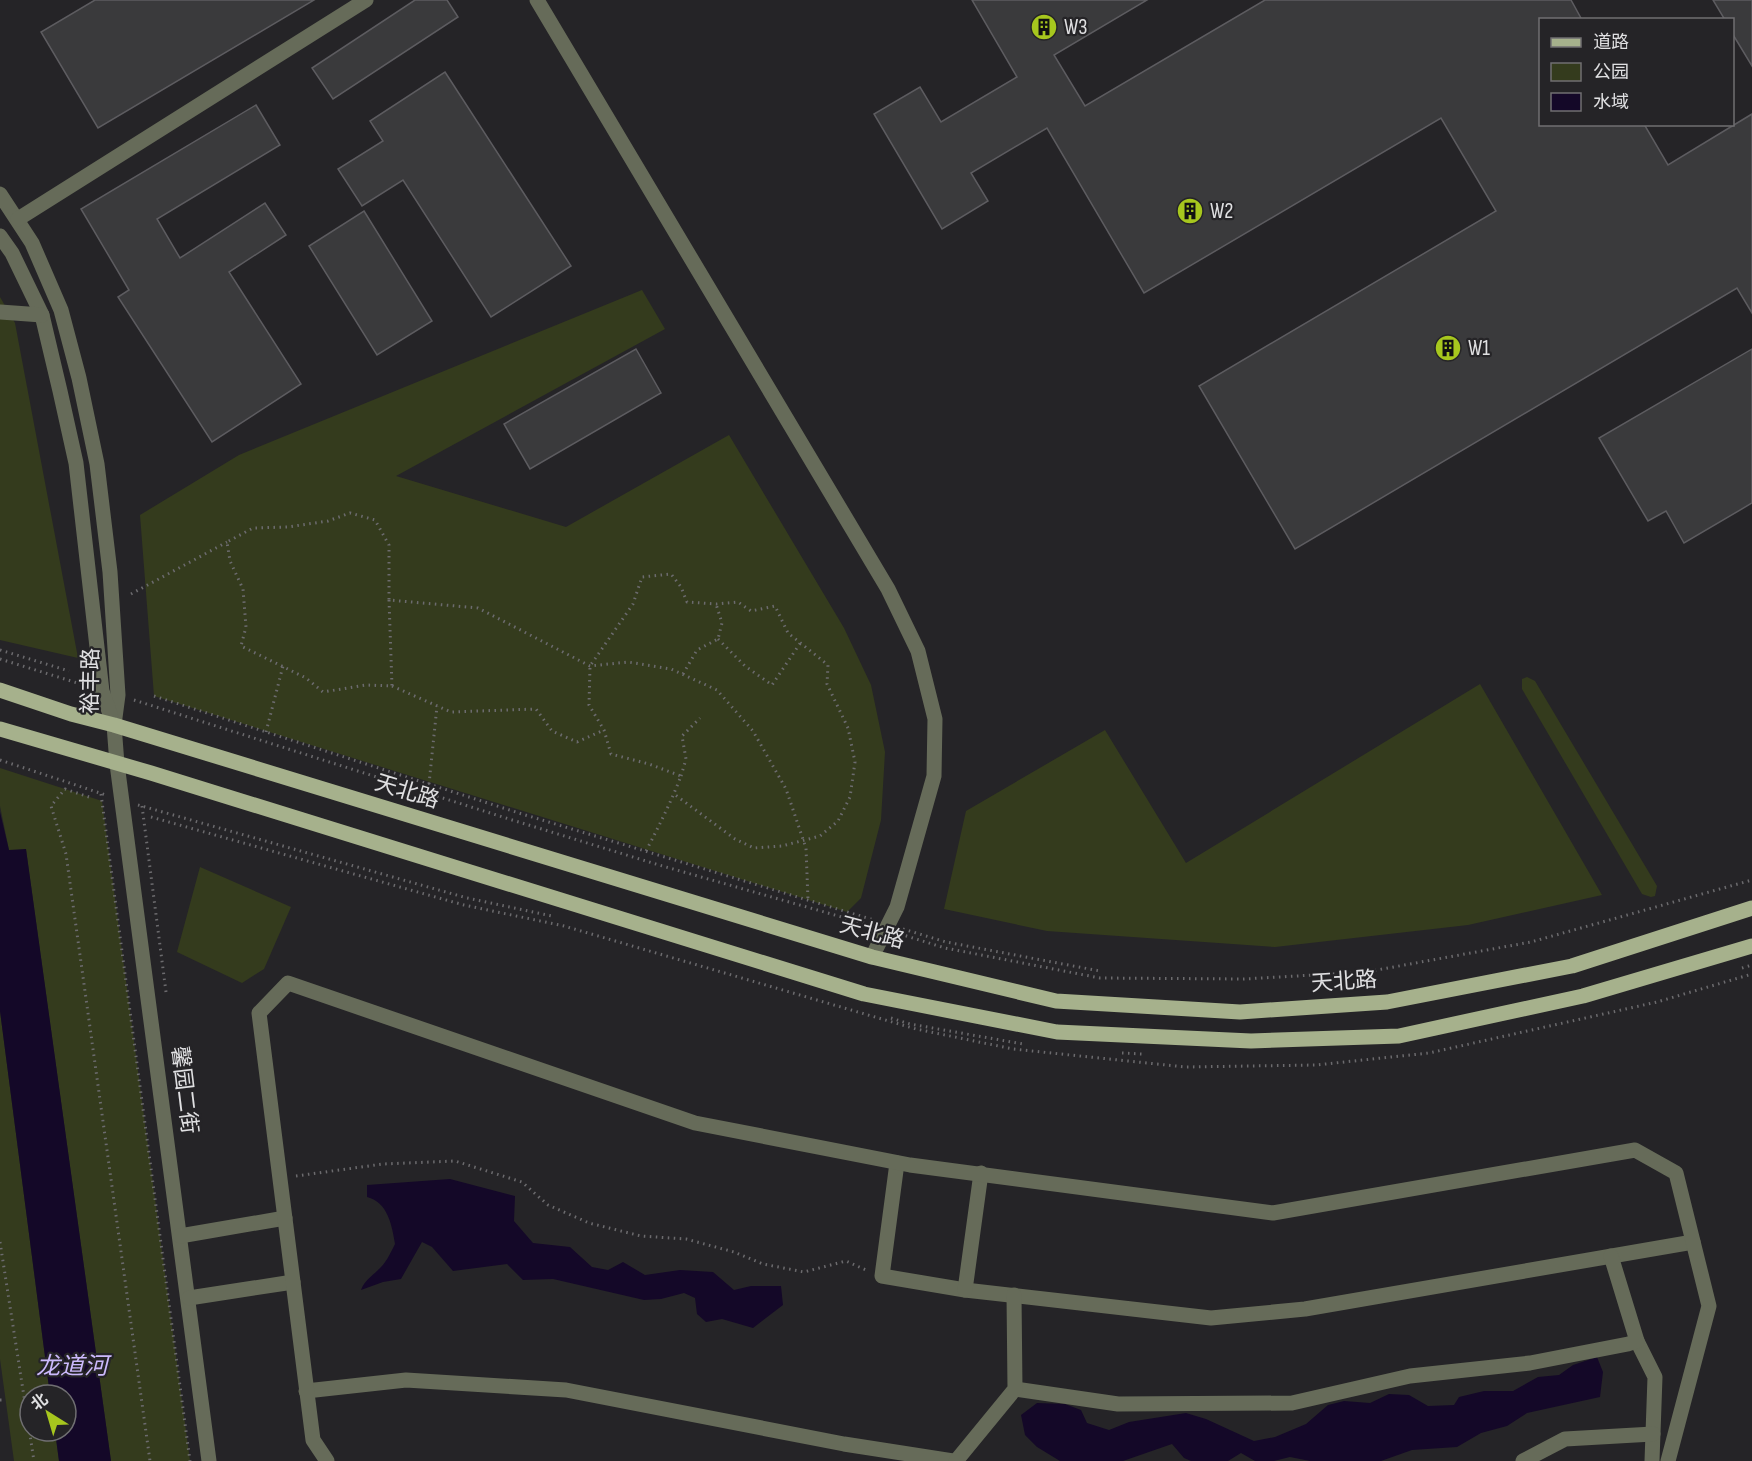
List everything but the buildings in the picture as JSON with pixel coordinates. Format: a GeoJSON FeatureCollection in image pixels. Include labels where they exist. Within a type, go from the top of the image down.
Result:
{"type":"FeatureCollection","features":[{"type":"Feature","properties":{"kind":"main road","name":"天北路"},"geometry":{"type":"LineString","coordinates":[[2,691],[872,957],[1056,1001],[1240,1012],[1387,1002],[1572,966],[1752,908]]}},
{"type":"Feature","properties":{"kind":"main road"},"geometry":{"type":"LineString","coordinates":[[0,729],[864,994],[1057,1032],[1251,1041],[1399,1036],[1583,996],[1752,946]]}},
{"type":"Feature","properties":{"kind":"street"},"geometry":{"type":"LineString","coordinates":[[18,219],[366,0]]}},
{"type":"Feature","properties":{"kind":"street"},"geometry":{"type":"LineString","coordinates":[[537,0],[888,589],[918,651],[935,719],[934,776],[897,907],[872,957]]}},
{"type":"Feature","properties":{"kind":"street","name":"裕丰路"},"geometry":{"type":"LineString","coordinates":[[0,194],[32,243],[61,310],[79,378],[97,464],[110,572],[118,695],[114,725]]}},
{"type":"Feature","properties":{"kind":"street","name":"裕丰路"},"geometry":{"type":"LineString","coordinates":[[0,236],[12,254],[42,315],[76,464],[102,691],[114,725]]}},
{"type":"Feature","properties":{"kind":"street"},"geometry":{"type":"LineString","coordinates":[[0,312],[42,315]]}},
{"type":"Feature","properties":{"kind":"street","name":"馨园二街"},"geometry":{"type":"LineString","coordinates":[[114,725],[117,764],[209,1461]]}},
{"type":"Feature","properties":{"kind":"street"},"geometry":{"type":"LineString","coordinates":[[327,1461],[312,1440],[259,1013],[288,982],[695,1123],[897,1163],[1273,1212],[1635,1150],[1676,1173],[1709,1306],[1668,1461]]}},
{"type":"Feature","properties":{"kind":"street"},"geometry":{"type":"LineString","coordinates":[[897,1163],[882,1276],[965,1290],[1211,1318],[1305,1309],[1693,1242]]}},
{"type":"Feature","properties":{"kind":"street"},"geometry":{"type":"LineString","coordinates":[[965,1290],[981,1173]]}},
{"type":"Feature","properties":{"kind":"street"},"geometry":{"type":"LineString","coordinates":[[180,1236],[285,1218]]}},
{"type":"Feature","properties":{"kind":"street"},"geometry":{"type":"LineString","coordinates":[[1611,1256],[1637,1341],[1655,1377],[1652,1461]]}},
{"type":"Feature","properties":{"kind":"street"},"geometry":{"type":"LineString","coordinates":[[189,1298],[293,1281]]}},
{"type":"Feature","properties":{"kind":"street"},"geometry":{"type":"LineString","coordinates":[[306,1391],[406,1380],[566,1390],[833,1441],[954,1461],[1015,1389],[1014,1295]]}},
{"type":"Feature","properties":{"kind":"street"},"geometry":{"type":"LineString","coordinates":[[1015,1389],[1118,1404],[1292,1403],[1410,1376],[1530,1363],[1637,1341]]}},
{"type":"Feature","properties":{"kind":"street"},"geometry":{"type":"LineString","coordinates":[[1522,1461],[1565,1439],[1653,1434]]}},
{"type":"Feature","properties":{"kind":"path"},"geometry":{"type":"LineString","coordinates":[[131,594],[253,528],[328,521],[350,513],[375,520],[389,545],[392,686]]}},
{"type":"Feature","properties":{"kind":"path"},"geometry":{"type":"LineString","coordinates":[[227,542],[230,561],[243,589],[246,627],[241,646],[306,678],[323,692],[366,686],[392,686],[451,712],[536,709],[552,731],[577,742],[604,730]]}},
{"type":"Feature","properties":{"kind":"path"},"geometry":{"type":"LineString","coordinates":[[674,794],[735,839],[754,848],[782,846],[820,836],[838,821],[850,797],[855,762],[848,728],[827,684],[828,665],[788,633],[775,606],[751,611],[738,602],[716,604],[687,602],[681,587],[671,574],[642,577],[633,604],[590,666],[589,705],[604,730],[611,754],[649,764],[681,776]]}},
{"type":"Feature","properties":{"kind":"path"},"geometry":{"type":"LineString","coordinates":[[389,600],[478,608],[590,666],[628,662],[670,669],[717,690],[753,731],[786,789],[806,848],[807,900]]}},
{"type":"Feature","properties":{"kind":"path"},"geometry":{"type":"LineString","coordinates":[[683,674],[697,650],[718,639],[722,623],[716,604]]}},
{"type":"Feature","properties":{"kind":"path"},"geometry":{"type":"LineString","coordinates":[[718,639],[745,666],[772,685],[801,642]]}},
{"type":"Feature","properties":{"kind":"path"},"geometry":{"type":"LineString","coordinates":[[0,650],[69,671]]}},
{"type":"Feature","properties":{"kind":"path"},"geometry":{"type":"LineString","coordinates":[[0,659],[71,681]]}},
{"type":"Feature","properties":{"kind":"path"},"geometry":{"type":"LineString","coordinates":[[266,732],[283,666]]}},
{"type":"Feature","properties":{"kind":"path"},"geometry":{"type":"LineString","coordinates":[[153,696],[429,784],[946,942],[1100,971]]}},
{"type":"Feature","properties":{"kind":"path"},"geometry":{"type":"LineString","coordinates":[[429,784],[437,706]]}},
{"type":"Feature","properties":{"kind":"path"},"geometry":{"type":"LineString","coordinates":[[645,851],[681,776],[686,759],[682,736],[700,718]]}},
{"type":"Feature","properties":{"kind":"path"},"geometry":{"type":"LineString","coordinates":[[0,760],[123,801],[467,898]]}},
{"type":"Feature","properties":{"kind":"path"},"geometry":{"type":"LineString","coordinates":[[88,797],[65,789],[51,806],[66,854],[150,1461]]}},
{"type":"Feature","properties":{"kind":"path"},"geometry":{"type":"LineString","coordinates":[[101,793],[190,1461]]}},
{"type":"Feature","properties":{"kind":"path"},"geometry":{"type":"LineString","coordinates":[[280,1179],[383,1164],[455,1161],[522,1182],[548,1204],[589,1223],[641,1236],[686,1239],[734,1252],[763,1264],[804,1272],[846,1260],[882,1276]]}},
{"type":"Feature","properties":{"kind":"path"},"geometry":{"type":"LineString","coordinates":[[0,1242],[34,1461]]}},
{"type":"Feature","properties":{"kind":"path"},"geometry":{"type":"LineString","coordinates":[[0,1400],[6,1400]]}},
{"type":"Feature","properties":{"kind":"green space"},"geometry":{"type":"Polygon","coordinates":[[[642,290],[665,329],[396,476],[566,527],[729,435],[844,628],[871,685],[885,752],[881,820],[861,898],[847,912],[154,696],[140,515],[239,455],[642,290]]]}},
{"type":"Feature","properties":{"kind":"green space"},"geometry":{"type":"Polygon","coordinates":[[[0,297],[15,323],[78,658],[0,640],[0,297]]]}},
{"type":"Feature","properties":{"kind":"green space"},"geometry":{"type":"Polygon","coordinates":[[[1527,677],[1535,681],[1657,886],[1655,896],[1642,894],[1522,689],[1522,679],[1527,677]]]}},
{"type":"Feature","properties":{"kind":"green space"},"geometry":{"type":"Polygon","coordinates":[[[1480,684],[1602,895],[1468,925],[1275,947],[1047,931],[944,909],[966,811],[1105,730],[1186,863],[1480,684]]]}},
{"type":"Feature","properties":{"kind":"green space"},"geometry":{"type":"Polygon","coordinates":[[[0,768],[102,801],[190,1461],[111,1461],[26,850],[9,850],[0,806],[0,768]]]}},
{"type":"Feature","properties":{"kind":"green space"},"geometry":{"type":"Polygon","coordinates":[[[200,867],[291,907],[264,969],[242,983],[177,952],[200,867]]]}},
{"type":"Feature","properties":{"kind":"green space"},"geometry":{"type":"Polygon","coordinates":[[[0,1011],[48,1383],[18,1383],[18,1443],[57,1443],[59,1461],[14,1461],[0,1359],[0,1011]]]}},
{"type":"Feature","properties":{"kind":"water","name":"龙道河"},"geometry":{"type":"Polygon","coordinates":[[[0,812],[9,850],[26,849],[111,1461],[59,1461],[57,1443],[78,1443],[78,1383],[48,1383],[0,1011],[0,812]]]}},
{"type":"Feature","properties":{"kind":"water"},"geometry":{"type":"Polygon","coordinates":[[[450,1179],[515,1196],[514,1221],[533,1243],[570,1247],[592,1267],[608,1270],[623,1262],[645,1275],[680,1270],[713,1272],[734,1290],[751,1286],[781,1286],[783,1305],[753,1328],[722,1319],[706,1322],[697,1314],[695,1298],[684,1293],[661,1299],[644,1300],[553,1279],[523,1280],[507,1264],[453,1271],[432,1247],[422,1242],[401,1279],[383,1282],[361,1290],[366,1281],[388,1258],[395,1244],[388,1216],[380,1204],[367,1197],[367,1185],[450,1179]]]}},
{"type":"Feature","properties":{"kind":"water"},"geometry":{"type":"Polygon","coordinates":[[[1597,1357],[1603,1372],[1600,1397],[1527,1413],[1507,1426],[1481,1433],[1457,1447],[1412,1450],[1381,1461],[1310,1461],[1290,1457],[1274,1461],[1255,1461],[1241,1453],[1228,1461],[1191,1461],[1184,1458],[1172,1444],[1123,1461],[1060,1461],[1037,1447],[1025,1435],[1021,1415],[1037,1403],[1065,1404],[1081,1410],[1087,1423],[1109,1430],[1129,1422],[1186,1413],[1206,1419],[1254,1441],[1275,1437],[1306,1424],[1328,1405],[1344,1401],[1370,1403],[1389,1394],[1409,1395],[1428,1406],[1454,1405],[1459,1397],[1484,1391],[1513,1391],[1538,1377],[1559,1375],[1573,1365],[1597,1357]]]}},
{"type":"Feature","properties":{"kind":"place","name":"W3"},"geometry":{"type":"Point","coordinates":[1044,27]}},
{"type":"Feature","properties":{"kind":"place","name":"W2"},"geometry":{"type":"Point","coordinates":[1190,211]}},
{"type":"Feature","properties":{"kind":"place","name":"W1"},"geometry":{"type":"Point","coordinates":[1448,348]}}]}
